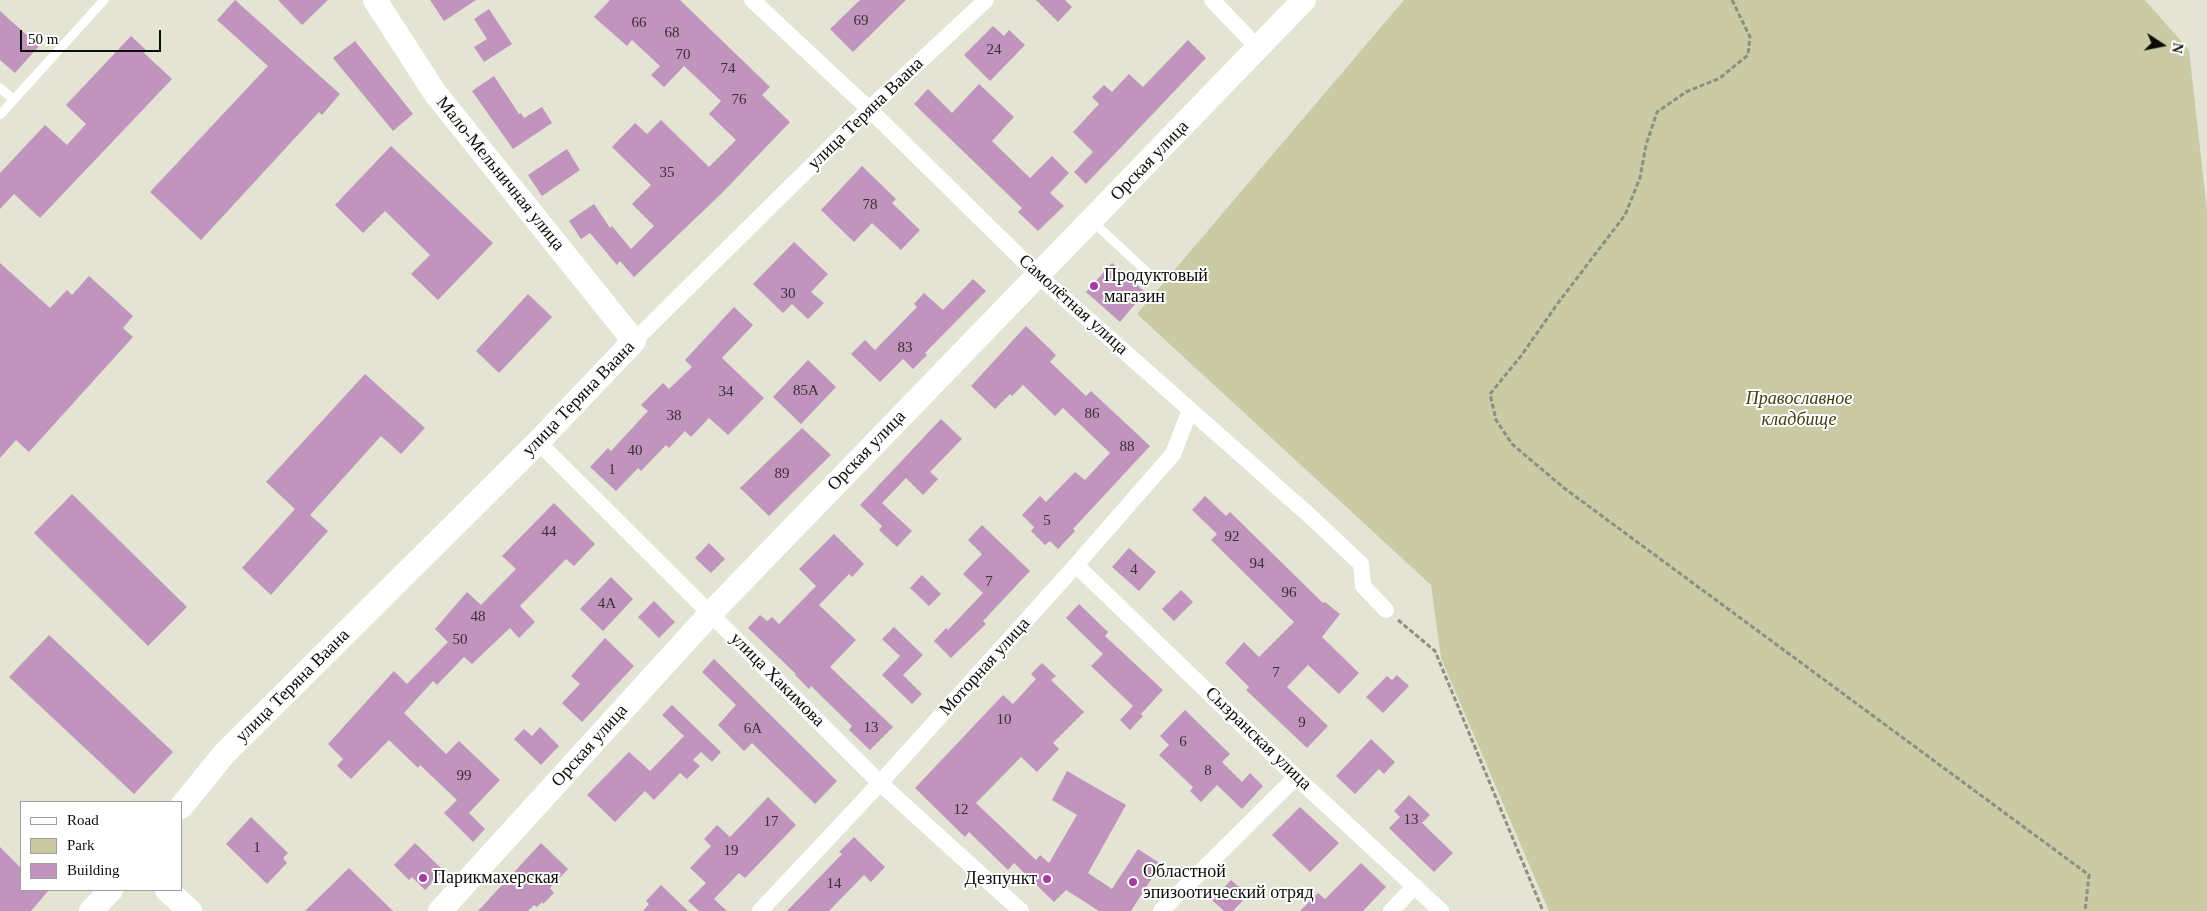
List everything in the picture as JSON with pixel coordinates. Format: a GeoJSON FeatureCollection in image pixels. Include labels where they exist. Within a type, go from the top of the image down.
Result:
{"type":"FeatureCollection","features":[{"type":"Feature","properties":{"kind":"main road","name":"Мало-Мельничная улица"},"geometry":{"type":"LineString","coordinates":[[375,0],[435,94],[634,342]]}},
{"type":"Feature","properties":{"kind":"main road","name":"Орская улица"},"geometry":{"type":"LineString","coordinates":[[440,911],[710,614],[1304,0]]}},
{"type":"Feature","properties":{"kind":"main road","name":"улица Теряна Ваана"},"geometry":{"type":"LineString","coordinates":[[182,806],[224,754],[538,442],[634,342]]}},
{"type":"Feature","properties":{"kind":"main road"},"geometry":{"type":"LineString","coordinates":[[91,911],[110,891]]}},
{"type":"Feature","properties":{"kind":"main road"},"geometry":{"type":"LineString","coordinates":[[168,891],[190,911]]}},
{"type":"Feature","properties":{"kind":"street","name":"Самолётная улица"},"geometry":{"type":"LineString","coordinates":[[752,0],[869,109],[1038,275],[1361,564],[1363,586],[1386,610]]}},
{"type":"Feature","properties":{"kind":"street","name":"улица Теряна Ваана"},"geometry":{"type":"LineString","coordinates":[[634,342],[869,109],[986,0]]}},
{"type":"Feature","properties":{"kind":"street"},"geometry":{"type":"LineString","coordinates":[[1212,0],[1258,48]]}},
{"type":"Feature","properties":{"kind":"street","name":"Моторная улица"},"geometry":{"type":"LineString","coordinates":[[760,911],[880,783],[1173,454],[1190,410]]}},
{"type":"Feature","properties":{"kind":"street","name":"улица Хакимова"},"geometry":{"type":"LineString","coordinates":[[538,442],[880,783],[1021,911]]}},
{"type":"Feature","properties":{"kind":"street","name":"Сызранская улица"},"geometry":{"type":"LineString","coordinates":[[1076,565],[1296,777],[1440,911]]}},
{"type":"Feature","properties":{"kind":"street"},"geometry":{"type":"LineString","coordinates":[[1161,911],[1296,777]]}},
{"type":"Feature","properties":{"kind":"street"},"geometry":{"type":"LineString","coordinates":[[1392,911],[1415,886]]}},
{"type":"Feature","properties":{"kind":"lane"},"geometry":{"type":"LineString","coordinates":[[0,115],[104,0]]}},
{"type":"Feature","properties":{"kind":"lane"},"geometry":{"type":"LineString","coordinates":[[0,88],[14,100]]}},
{"type":"Feature","properties":{"kind":"lane"},"geometry":{"type":"LineString","coordinates":[[1092,221],[1147,272]]}},
{"type":"Feature","properties":{"kind":"path"},"geometry":{"type":"LineString","coordinates":[[1732,0],[1750,37],[1748,55],[1720,78],[1686,92],[1657,112],[1646,145],[1640,178],[1625,215],[1558,302],[1522,356],[1490,394],[1496,420],[1512,444],[1564,488],[2089,876],[2085,911]]}},
{"type":"Feature","properties":{"kind":"path"},"geometry":{"type":"LineString","coordinates":[[1386,610],[1435,651],[1543,911]]}},
{"type":"Feature","properties":{"kind":"green space","name":"Православное кладбище"},"geometry":{"type":"Polygon","coordinates":[[[1404,0],[2145,0],[2189,50],[2207,211],[2207,911],[1549,911],[1441,658],[1431,585],[1137,314],[1404,0]]]}},
{"type":"Feature","properties":{"kind":"building"},"geometry":{"type":"Polygon","coordinates":[[[235,0],[340,94],[322,115],[319,112],[201,240],[150,192],[268,66],[217,20],[235,0]]]}},
{"type":"Feature","properties":{"kind":"building"},"geometry":{"type":"Polygon","coordinates":[[[278,0],[328,0],[302,25],[278,0]]]}},
{"type":"Feature","properties":{"kind":"building"},"geometry":{"type":"Polygon","coordinates":[[[430,0],[476,0],[444,21],[430,0]]]}},
{"type":"Feature","properties":{"kind":"building"},"geometry":{"type":"Polygon","coordinates":[[[610,0],[680,0],[770,87],[762,95],[790,122],[722,193],[634,277],[620,261],[617,265],[590,233],[581,239],[569,221],[594,204],[610,228],[612,226],[631,249],[654,226],[632,204],[651,185],[612,147],[635,123],[647,134],[661,120],[709,167],[736,140],[709,114],[721,101],[684,66],[664,87],[651,75],[660,66],[632,40],[627,46],[594,17],[610,0]]]}},
{"type":"Feature","properties":{"kind":"building"},"geometry":{"type":"Polygon","coordinates":[[[860,0],[906,0],[853,52],[830,29],[860,0]]]}},
{"type":"Feature","properties":{"kind":"building"},"geometry":{"type":"Polygon","coordinates":[[[1036,0],[1065,0],[1072,7],[1058,22],[1036,0]]]}},
{"type":"Feature","properties":{"kind":"building"},"geometry":{"type":"Polygon","coordinates":[[[489,9],[512,44],[484,62],[474,47],[487,39],[474,19],[489,9]]]}},
{"type":"Feature","properties":{"kind":"building"},"geometry":{"type":"Polygon","coordinates":[[[0,11],[39,46],[15,73],[0,60],[0,11]]]}},
{"type":"Feature","properties":{"kind":"building"},"geometry":{"type":"Polygon","coordinates":[[[993,26],[1004,36],[1009,30],[1025,45],[990,81],[964,55],[993,26]]]}},
{"type":"Feature","properties":{"kind":"building"},"geometry":{"type":"Polygon","coordinates":[[[131,36],[146,50],[144,53],[172,79],[40,218],[14,194],[0,209],[0,173],[45,125],[67,145],[86,124],[66,105],[131,36]]]}},
{"type":"Feature","properties":{"kind":"building"},"geometry":{"type":"Polygon","coordinates":[[[1188,40],[1206,58],[1086,184],[1074,172],[1093,152],[1073,132],[1099,104],[1092,97],[1104,85],[1112,92],[1129,74],[1143,87],[1188,40]]]}},
{"type":"Feature","properties":{"kind":"building"},"geometry":{"type":"Polygon","coordinates":[[[355,41],[413,114],[393,131],[333,58],[355,41]]]}},
{"type":"Feature","properties":{"kind":"building"},"geometry":{"type":"Polygon","coordinates":[[[494,76],[519,114],[521,113],[524,118],[542,107],[552,123],[513,149],[472,91],[494,76]]]}},
{"type":"Feature","properties":{"kind":"building"},"geometry":{"type":"Polygon","coordinates":[[[979,84],[1014,117],[992,141],[1030,178],[1052,156],[1069,173],[1050,193],[1064,206],[1038,231],[1018,212],[1022,208],[914,104],[928,89],[952,113],[979,84]]]}},
{"type":"Feature","properties":{"kind":"building"},"geometry":{"type":"Polygon","coordinates":[[[391,146],[493,243],[438,300],[411,274],[430,255],[385,211],[363,233],[335,205],[391,146]]]}},
{"type":"Feature","properties":{"kind":"building"},"geometry":{"type":"Polygon","coordinates":[[[567,149],[580,170],[542,196],[528,175],[567,149]]]}},
{"type":"Feature","properties":{"kind":"building"},"geometry":{"type":"Polygon","coordinates":[[[862,166],[896,199],[892,203],[920,230],[901,250],[872,223],[854,242],[821,210],[862,166]]]}},
{"type":"Feature","properties":{"kind":"building"},"geometry":{"type":"Polygon","coordinates":[[[794,242],[828,274],[811,292],[824,303],[808,319],[792,304],[783,313],[753,284],[794,242]]]}},
{"type":"Feature","properties":{"kind":"building"},"geometry":{"type":"Polygon","coordinates":[[[0,263],[50,308],[67,290],[72,295],[89,276],[133,316],[123,328],[133,337],[29,452],[16,440],[0,458],[0,263]]]}},
{"type":"Feature","properties":{"kind":"building"},"geometry":{"type":"Polygon","coordinates":[[[1112,263],[1145,292],[1120,322],[1086,292],[1112,263]]]}},
{"type":"Feature","properties":{"kind":"building"},"geometry":{"type":"Polygon","coordinates":[[[973,279],[986,291],[925,353],[927,355],[913,369],[903,359],[880,382],[851,354],[865,340],[875,350],[917,307],[914,304],[924,293],[943,310],[973,279]]]}},
{"type":"Feature","properties":{"kind":"building"},"geometry":{"type":"Polygon","coordinates":[[[528,294],[552,317],[499,373],[476,351],[528,294]]]}},
{"type":"Feature","properties":{"kind":"building"},"geometry":{"type":"Polygon","coordinates":[[[734,307],[753,325],[722,358],[764,398],[728,435],[709,418],[691,437],[685,431],[669,448],[666,445],[641,471],[638,468],[616,491],[590,467],[608,448],[611,451],[648,411],[641,405],[663,383],[669,389],[692,367],[685,360],[734,307]]]}},
{"type":"Feature","properties":{"kind":"building"},"geometry":{"type":"Polygon","coordinates":[[[1026,326],[1056,355],[1050,362],[1086,396],[1091,391],[1150,446],[1073,529],[1075,531],[1058,549],[1050,541],[1045,545],[1031,531],[1034,527],[1022,515],[1040,496],[1046,502],[1075,472],[1085,480],[1110,453],[1063,408],[1055,416],[1023,385],[1012,396],[1010,394],[995,409],[971,386],[1026,326]]]}},
{"type":"Feature","properties":{"kind":"building"},"geometry":{"type":"Polygon","coordinates":[[[808,360],[836,387],[801,424],[773,397],[808,360]]]}},
{"type":"Feature","properties":{"kind":"building"},"geometry":{"type":"Polygon","coordinates":[[[365,374],[425,428],[401,454],[381,436],[310,515],[328,531],[271,595],[242,568],[295,509],[266,482],[365,374]]]}},
{"type":"Feature","properties":{"kind":"building"},"geometry":{"type":"Polygon","coordinates":[[[941,419],[962,439],[930,472],[938,479],[923,495],[906,478],[882,503],[912,531],[897,547],[879,530],[882,526],[860,505],[941,419]]]}},
{"type":"Feature","properties":{"kind":"building"},"geometry":{"type":"Polygon","coordinates":[[[802,428],[831,455],[769,516],[740,488],[802,428]]]}},
{"type":"Feature","properties":{"kind":"building"},"geometry":{"type":"Polygon","coordinates":[[[72,494],[187,607],[148,646],[34,533],[72,494]]]}},
{"type":"Feature","properties":{"kind":"building"},"geometry":{"type":"Polygon","coordinates":[[[1205,496],[1226,516],[1230,512],[1323,603],[1325,602],[1340,614],[1322,637],[1359,673],[1339,694],[1308,665],[1287,687],[1328,726],[1307,748],[1246,690],[1249,687],[1225,663],[1244,642],[1259,657],[1294,622],[1211,540],[1217,534],[1192,510],[1205,496]]]}},
{"type":"Feature","properties":{"kind":"building"},"geometry":{"type":"Polygon","coordinates":[[[554,503],[595,544],[574,566],[566,559],[520,606],[535,622],[519,638],[510,628],[472,664],[464,657],[437,685],[433,681],[404,713],[446,754],[459,741],[500,780],[469,813],[485,829],[473,842],[444,813],[457,800],[420,765],[418,768],[389,740],[351,779],[337,766],[343,759],[328,744],[394,671],[407,684],[448,642],[435,629],[467,592],[481,605],[516,569],[502,556],[554,503]]]}},
{"type":"Feature","properties":{"kind":"building"},"geometry":{"type":"Polygon","coordinates":[[[982,525],[1030,571],[983,621],[986,624],[951,658],[934,641],[946,628],[948,630],[983,593],[963,574],[982,554],[968,540],[982,525]]]}},
{"type":"Feature","properties":{"kind":"building"},"geometry":{"type":"Polygon","coordinates":[[[834,534],[864,564],[852,577],[849,574],[819,605],[856,640],[830,667],[893,727],[870,750],[849,730],[852,726],[811,686],[809,689],[748,628],[760,615],[767,621],[772,617],[779,624],[816,586],[799,569],[834,534]]]}},
{"type":"Feature","properties":{"kind":"building"},"geometry":{"type":"Polygon","coordinates":[[[709,543],[725,559],[711,573],[695,558],[709,543]]]}},
{"type":"Feature","properties":{"kind":"building"},"geometry":{"type":"Polygon","coordinates":[[[1129,548],[1156,572],[1139,591],[1112,567],[1129,548]]]}},
{"type":"Feature","properties":{"kind":"building"},"geometry":{"type":"Polygon","coordinates":[[[922,575],[941,594],[929,606],[910,588],[922,575]]]}},
{"type":"Feature","properties":{"kind":"building"},"geometry":{"type":"Polygon","coordinates":[[[611,577],[633,599],[603,631],[580,609],[611,577]]]}},
{"type":"Feature","properties":{"kind":"building"},"geometry":{"type":"Polygon","coordinates":[[[1181,590],[1193,602],[1174,621],[1162,609],[1181,590]]]}},
{"type":"Feature","properties":{"kind":"building"},"geometry":{"type":"Polygon","coordinates":[[[654,601],[675,622],[659,638],[638,617],[654,601]]]}},
{"type":"Feature","properties":{"kind":"building"},"geometry":{"type":"Polygon","coordinates":[[[1079,604],[1108,632],[1105,636],[1163,690],[1141,714],[1136,710],[1143,716],[1130,730],[1120,720],[1133,706],[1091,666],[1103,654],[1066,618],[1079,604]]]}},
{"type":"Feature","properties":{"kind":"building"},"geometry":{"type":"Polygon","coordinates":[[[894,627],[923,655],[903,675],[922,694],[912,704],[882,675],[900,656],[882,639],[894,627]]]}},
{"type":"Feature","properties":{"kind":"building"},"geometry":{"type":"Polygon","coordinates":[[[49,635],[173,752],[134,794],[9,677],[49,635]]]}},
{"type":"Feature","properties":{"kind":"building"},"geometry":{"type":"Polygon","coordinates":[[[605,638],[634,666],[582,722],[562,703],[580,684],[571,676],[605,638]]]}},
{"type":"Feature","properties":{"kind":"building"},"geometry":{"type":"Polygon","coordinates":[[[714,659],[837,781],[815,804],[752,743],[744,751],[718,725],[736,705],[702,672],[714,659]]]}},
{"type":"Feature","properties":{"kind":"building"},"geometry":{"type":"Polygon","coordinates":[[[1042,663],[1056,676],[1051,680],[1084,712],[1053,743],[1059,749],[1037,772],[1021,757],[976,803],[1036,860],[1040,855],[1049,863],[1077,815],[1052,800],[1067,771],[1126,805],[1088,873],[1112,889],[1138,849],[1161,864],[1131,911],[1099,911],[1066,890],[1054,902],[1014,863],[1008,870],[969,832],[965,837],[915,788],[1003,695],[1013,704],[1036,679],[1031,674],[1042,663]]]}},
{"type":"Feature","properties":{"kind":"building"},"geometry":{"type":"Polygon","coordinates":[[[1397,675],[1409,686],[1383,713],[1366,697],[1387,676],[1392,680],[1397,675]]]}},
{"type":"Feature","properties":{"kind":"building"},"geometry":{"type":"Polygon","coordinates":[[[672,705],[721,752],[712,762],[701,752],[693,760],[700,766],[687,779],[680,773],[654,800],[645,791],[615,822],[587,795],[629,752],[650,771],[684,736],[662,715],[672,705]]]}},
{"type":"Feature","properties":{"kind":"building"},"geometry":{"type":"Polygon","coordinates":[[[1185,710],[1230,754],[1222,762],[1242,782],[1250,773],[1263,786],[1242,809],[1217,785],[1201,802],[1190,791],[1193,787],[1159,755],[1169,745],[1160,736],[1185,710]]]}},
{"type":"Feature","properties":{"kind":"building"},"geometry":{"type":"Polygon","coordinates":[[[540,727],[559,746],[541,765],[514,739],[524,729],[532,736],[540,727]]]}},
{"type":"Feature","properties":{"kind":"building"},"geometry":{"type":"Polygon","coordinates":[[[1371,739],[1395,762],[1384,774],[1379,769],[1355,794],[1336,776],[1371,739]]]}},
{"type":"Feature","properties":{"kind":"building"},"geometry":{"type":"Polygon","coordinates":[[[1409,795],[1430,815],[1422,823],[1453,853],[1434,872],[1389,828],[1400,817],[1394,811],[1409,795]]]}},
{"type":"Feature","properties":{"kind":"building"},"geometry":{"type":"Polygon","coordinates":[[[768,797],[796,825],[745,878],[739,873],[714,899],[727,911],[699,911],[688,901],[706,883],[690,868],[711,846],[704,839],[717,825],[730,837],[768,797]]]}},
{"type":"Feature","properties":{"kind":"building"},"geometry":{"type":"Polygon","coordinates":[[[1300,807],[1339,843],[1310,872],[1272,835],[1300,807]]]}},
{"type":"Feature","properties":{"kind":"building"},"geometry":{"type":"Polygon","coordinates":[[[251,817],[288,853],[283,858],[287,863],[267,884],[226,844],[251,817]]]}},
{"type":"Feature","properties":{"kind":"building"},"geometry":{"type":"Polygon","coordinates":[[[854,837],[885,867],[871,882],[864,875],[829,911],[787,911],[842,854],[839,852],[854,837]]]}},
{"type":"Feature","properties":{"kind":"building"},"geometry":{"type":"Polygon","coordinates":[[[415,843],[444,871],[425,890],[412,877],[409,880],[394,865],[415,843]]]}},
{"type":"Feature","properties":{"kind":"building"},"geometry":{"type":"Polygon","coordinates":[[[541,843],[568,869],[550,888],[554,893],[543,904],[542,902],[537,907],[534,905],[528,911],[478,911],[541,843]]]}},
{"type":"Feature","properties":{"kind":"building"},"geometry":{"type":"Polygon","coordinates":[[[0,847],[20,867],[20,891],[48,891],[31,911],[0,911],[0,847]]]}},
{"type":"Feature","properties":{"kind":"building"},"geometry":{"type":"Polygon","coordinates":[[[1361,863],[1386,887],[1363,911],[1300,911],[1318,893],[1325,899],[1361,863]]]}},
{"type":"Feature","properties":{"kind":"building"},"geometry":{"type":"Polygon","coordinates":[[[349,868],[393,911],[305,911],[349,868]]]}},
{"type":"Feature","properties":{"kind":"building"},"geometry":{"type":"Polygon","coordinates":[[[1231,880],[1248,895],[1233,911],[1224,911],[1212,900],[1231,880]]]}},
{"type":"Feature","properties":{"kind":"building"},"geometry":{"type":"Polygon","coordinates":[[[661,885],[688,911],[643,911],[649,904],[646,901],[661,885]]]}},
{"type":"Feature","properties":{"kind":"place","name":"Продуктовый магазин"},"geometry":{"type":"Point","coordinates":[1094,286]}},
{"type":"Feature","properties":{"kind":"place","name":"Парикмахерская"},"geometry":{"type":"Point","coordinates":[423,878]}},
{"type":"Feature","properties":{"kind":"place","name":"Дезпункт"},"geometry":{"type":"Point","coordinates":[1047,879]}},
{"type":"Feature","properties":{"kind":"place","name":"Областной эпизоотический отряд"},"geometry":{"type":"Point","coordinates":[1133,882]}}]}
